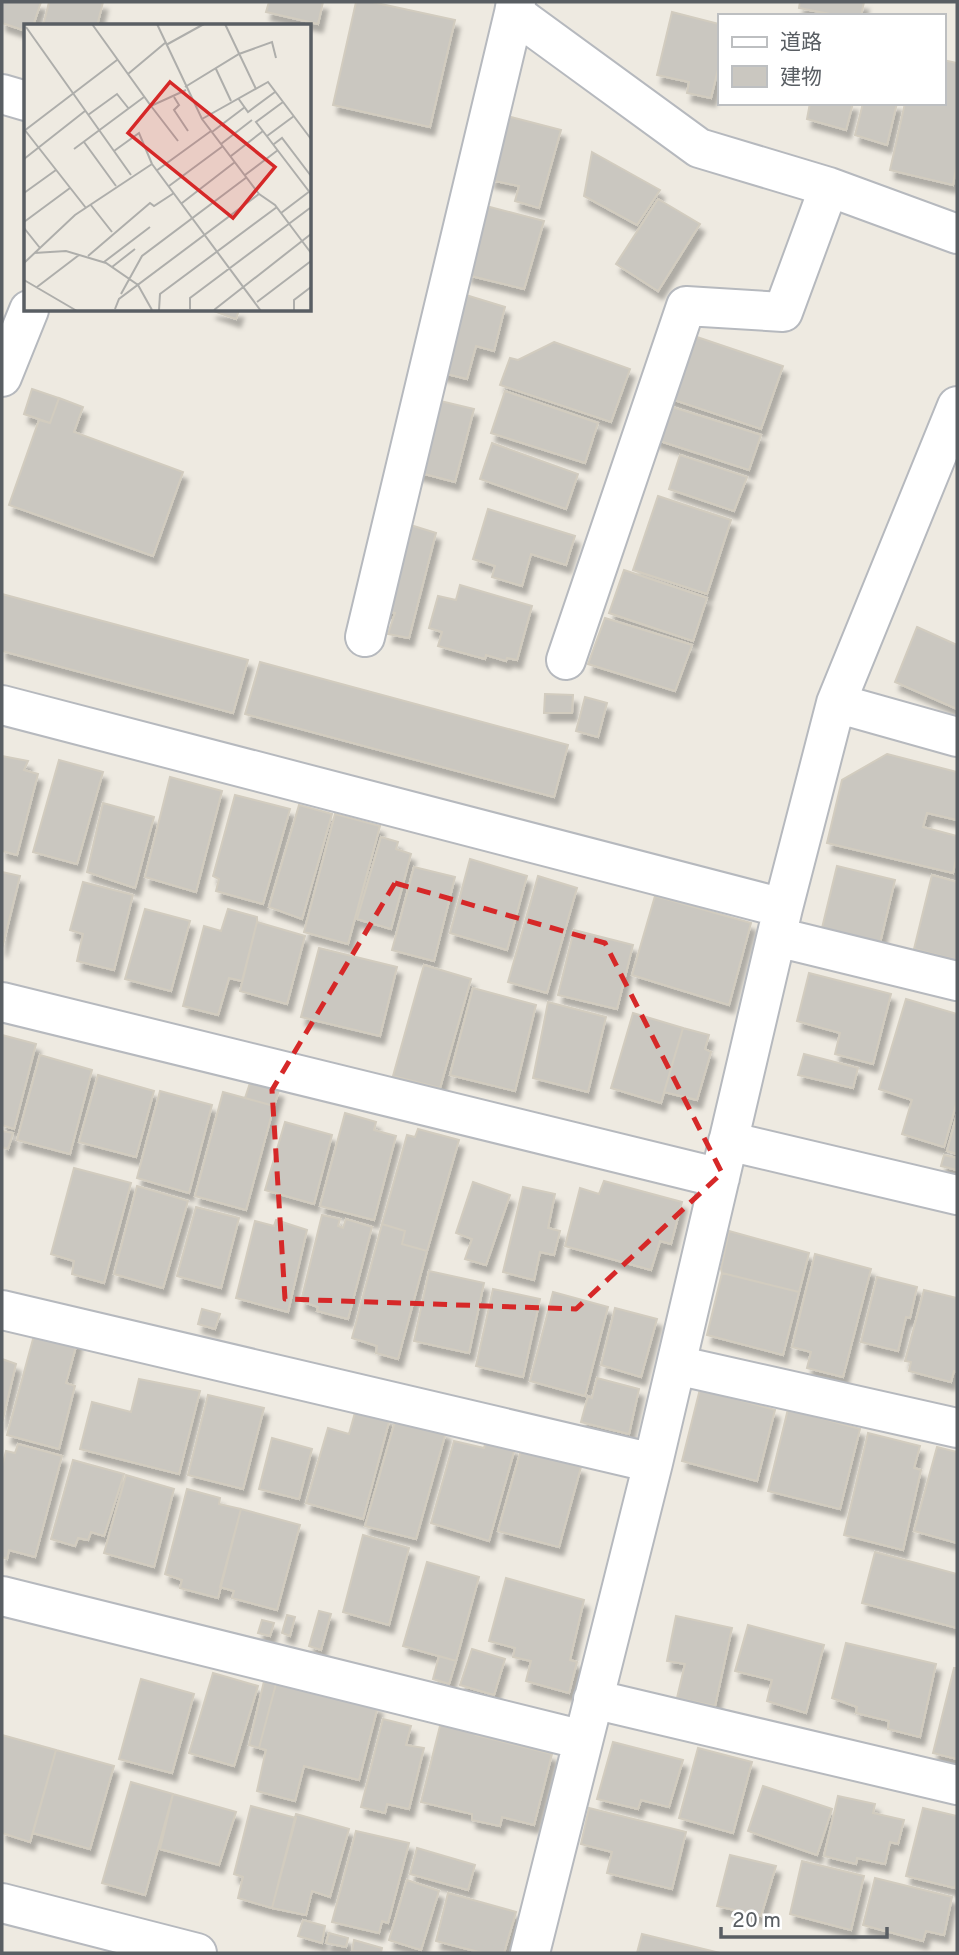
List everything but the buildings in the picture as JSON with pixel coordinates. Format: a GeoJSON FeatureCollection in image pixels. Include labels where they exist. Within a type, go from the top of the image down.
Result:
{"type":"FeatureCollection","features":[{"type":"Feature","properties":{"kind":"street"},"geometry":{"type":"LineString","coordinates":[[365,637],[515,7],[699,148],[829,187],[957,234]]}},
{"type":"Feature","properties":{"kind":"street"},"geometry":{"type":"LineString","coordinates":[[2,94],[24,100]]}},
{"type":"Feature","properties":{"kind":"street"},"geometry":{"type":"LineString","coordinates":[[566,660],[686,306],[783,312],[829,187]]}},
{"type":"Feature","properties":{"kind":"street"},"geometry":{"type":"LineString","coordinates":[[2,376],[28,312]]}},
{"type":"Feature","properties":{"kind":"street"},"geometry":{"type":"LineString","coordinates":[[530,1953],[653,1463],[780,922],[836,703],[957,406]]}},
{"type":"Feature","properties":{"kind":"street"},"geometry":{"type":"LineString","coordinates":[[836,703],[957,737]]}},
{"type":"Feature","properties":{"kind":"street"},"geometry":{"type":"LineString","coordinates":[[2,705],[780,922],[957,981]]}},
{"type":"Feature","properties":{"kind":"street"},"geometry":{"type":"LineString","coordinates":[[2,1002],[720,1178]]}},
{"type":"Feature","properties":{"kind":"street"},"geometry":{"type":"LineString","coordinates":[[729,1141],[957,1195]]}},
{"type":"Feature","properties":{"kind":"street"},"geometry":{"type":"LineString","coordinates":[[2,1310],[653,1463]]}},
{"type":"Feature","properties":{"kind":"street"},"geometry":{"type":"LineString","coordinates":[[676,1365],[957,1428]]}},
{"type":"Feature","properties":{"kind":"street"},"geometry":{"type":"LineString","coordinates":[[2,1596],[583,1740]]}},
{"type":"Feature","properties":{"kind":"street"},"geometry":{"type":"LineString","coordinates":[[593,1699],[957,1785]]}},
{"type":"Feature","properties":{"kind":"street"},"geometry":{"type":"LineString","coordinates":[[2,1903],[197,1953]]}},
{"type":"Feature","properties":{"kind":"highlighted area"},"geometry":{"type":"Polygon","coordinates":[[[395,883],[605,943],[722,1173],[576,1309],[285,1299],[272,1090],[395,883]]]}}]}
